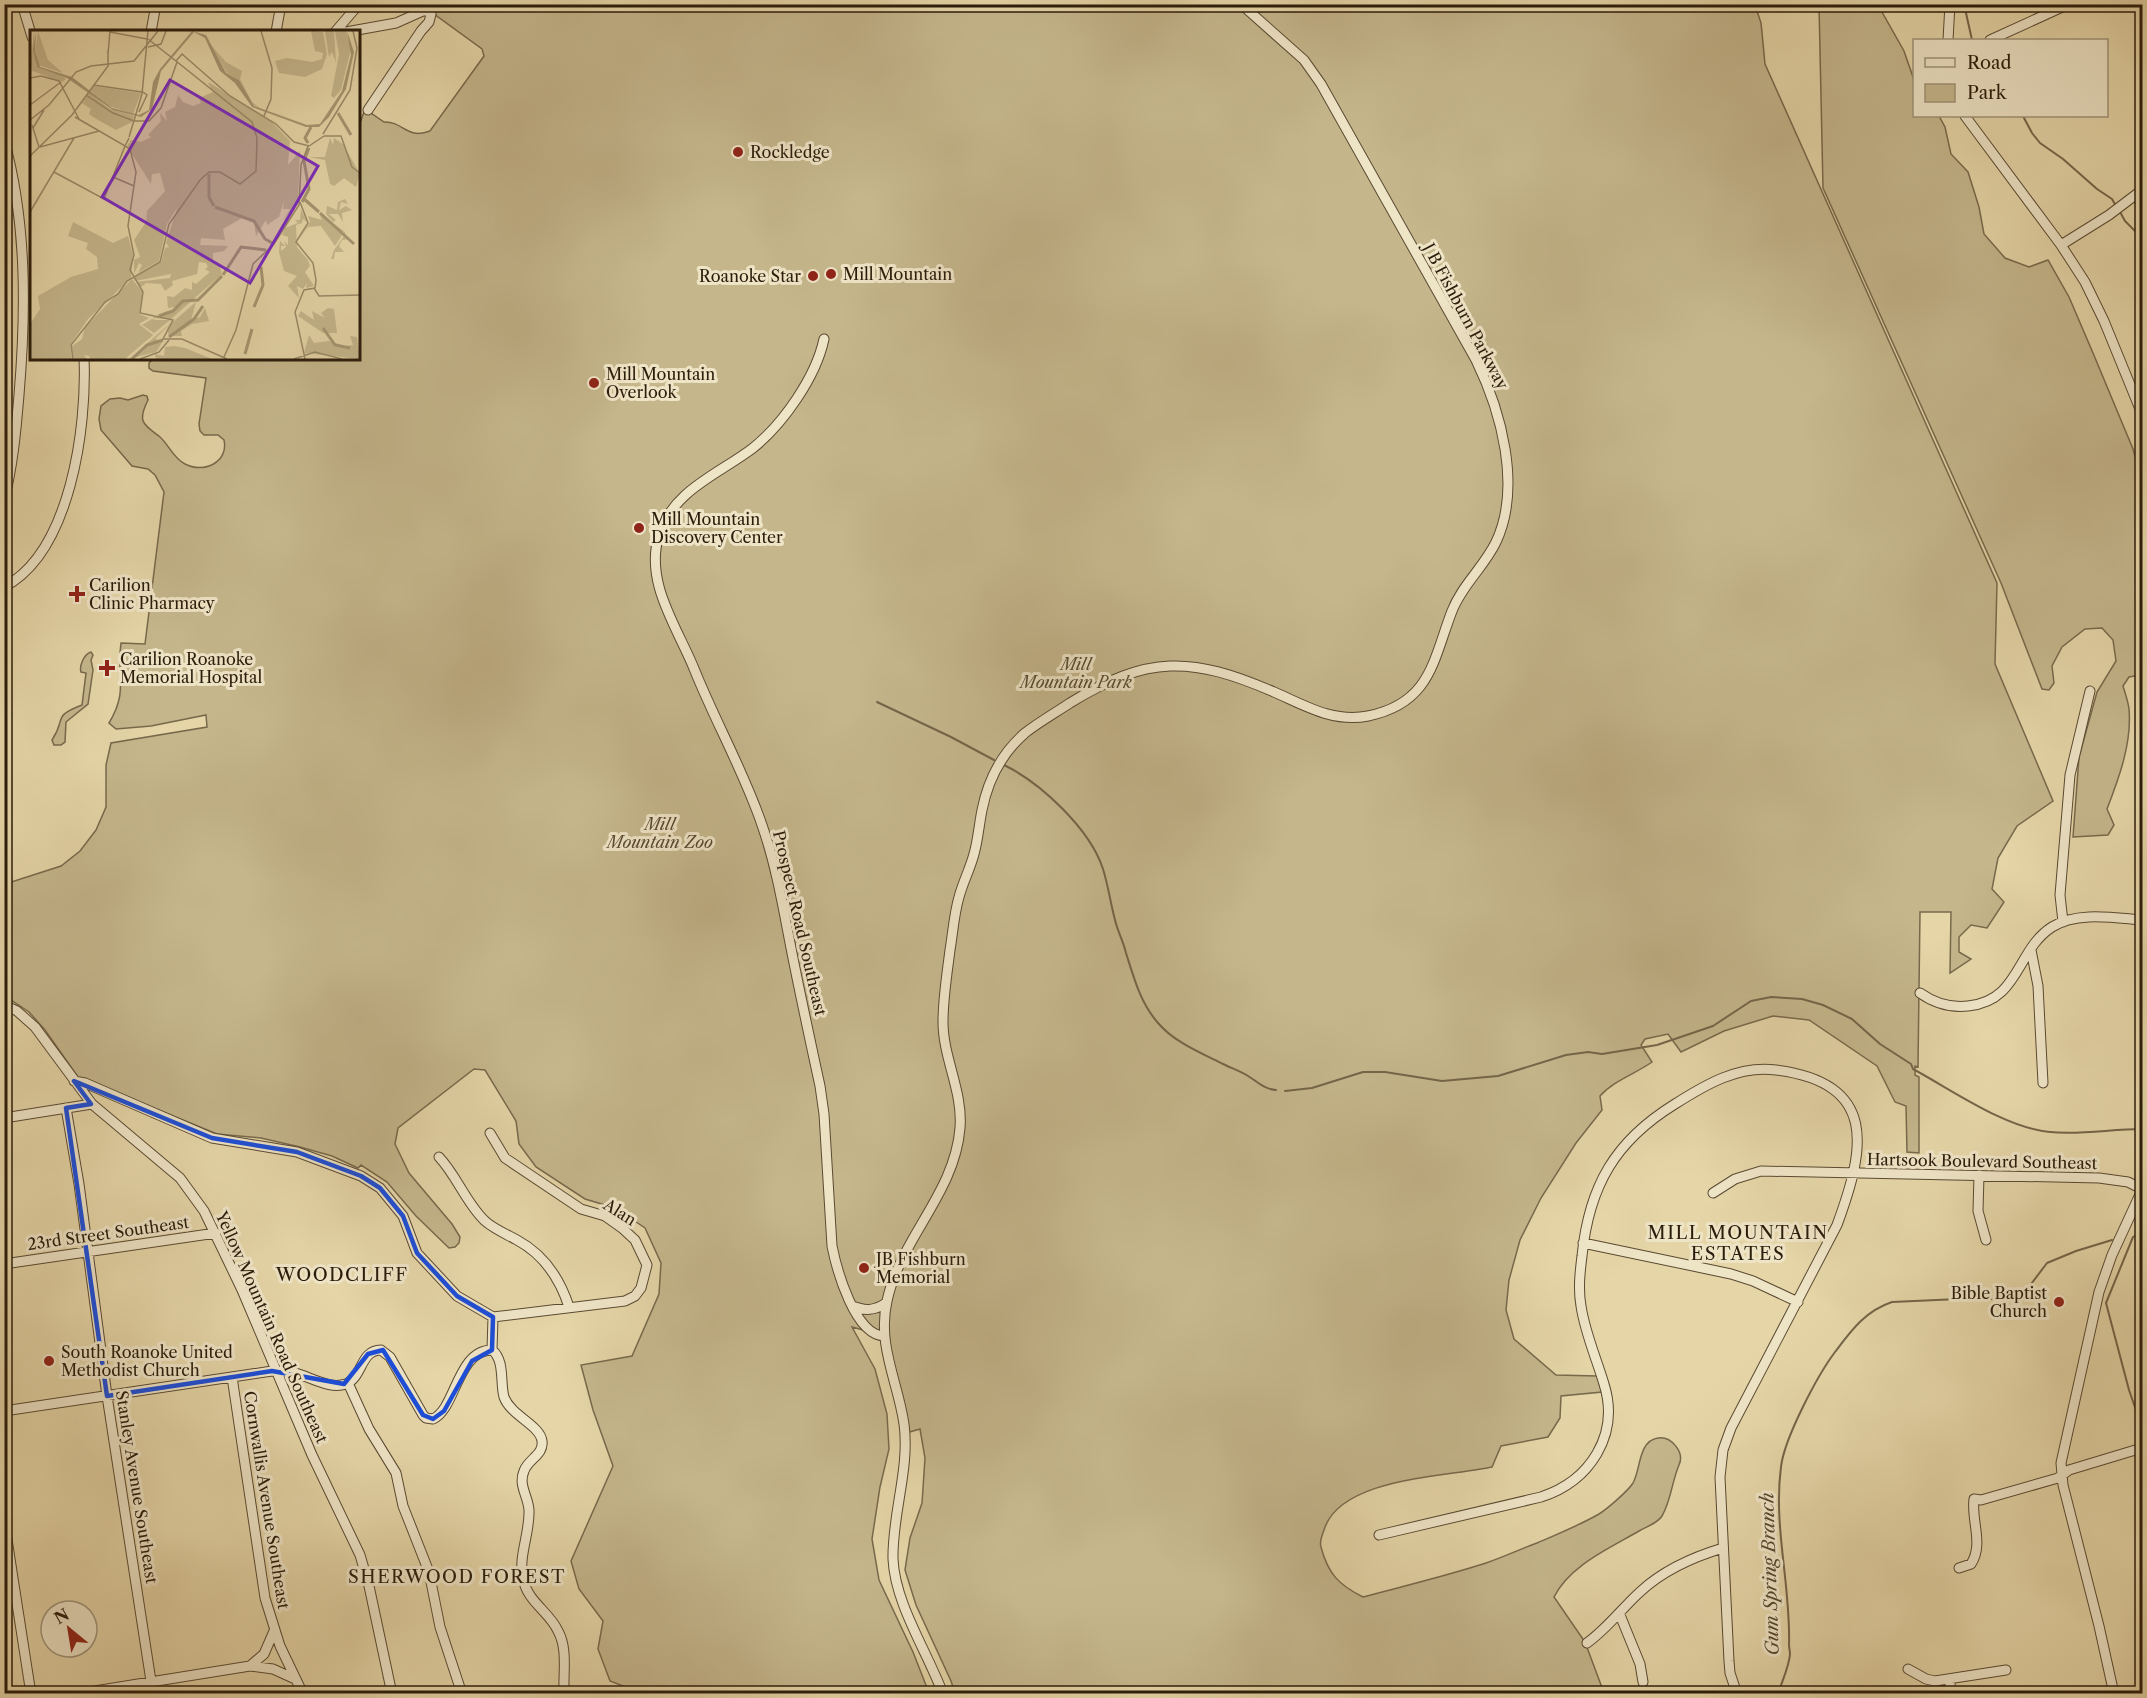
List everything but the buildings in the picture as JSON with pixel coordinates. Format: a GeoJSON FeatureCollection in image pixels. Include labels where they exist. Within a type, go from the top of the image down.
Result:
{"type":"FeatureCollection","features":[{"type":"Feature","properties":{"kind":"street"},"geometry":{"type":"LineString","coordinates":[[22,4],[30,30]]}},
{"type":"Feature","properties":{"kind":"street"},"geometry":{"type":"LineString","coordinates":[[151,30],[156,4]]}},
{"type":"Feature","properties":{"kind":"street"},"geometry":{"type":"LineString","coordinates":[[276,30],[281,4]]}},
{"type":"Feature","properties":{"kind":"street"},"geometry":{"type":"LineString","coordinates":[[341,30],[359,4]]}},
{"type":"Feature","properties":{"kind":"street","name":"J B Fishburn Parkway"},"geometry":{"type":"LineString","coordinates":[[943,1694],[902,1598],[894,1569],[894,1537],[902,1473],[904,1431],[884,1336],[886,1303],[903,1257],[945,1182],[957,1151],[961,1119],[943,1022],[948,967],[956,909],[974,855],[987,790],[997,766],[1006,753],[1034,727],[1105,683],[1133,671],[1166,666],[1194,666],[1230,675],[1330,716],[1360,717],[1383,712],[1416,691],[1430,673],[1457,600],[1487,557],[1500,531],[1506,499],[1505,456],[1498,417],[1485,379],[1322,84],[1304,60],[1241,4]]}},
{"type":"Feature","properties":{"kind":"street"},"geometry":{"type":"LineString","coordinates":[[1948,39],[1950,4]]}},
{"type":"Feature","properties":{"kind":"street"},"geometry":{"type":"LineString","coordinates":[[1992,39],[2069,4]]}},
{"type":"Feature","properties":{"kind":"street"},"geometry":{"type":"LineString","coordinates":[[346,30],[396,22],[427,10],[431,14],[429,22],[368,110]]}},
{"type":"Feature","properties":{"kind":"street"},"geometry":{"type":"LineString","coordinates":[[1966,117],[2061,245],[2095,302],[2140,402],[2142,414]]}},
{"type":"Feature","properties":{"kind":"street"},"geometry":{"type":"LineString","coordinates":[[4,140],[16,193],[23,300],[22,359],[16,435],[4,500]]}},
{"type":"Feature","properties":{"kind":"street"},"geometry":{"type":"LineString","coordinates":[[2061,245],[2109,215],[2142,190]]}},
{"type":"Feature","properties":{"kind":"street","name":"Prospect Road Southeast"},"geometry":{"type":"LineString","coordinates":[[824,339],[821,352],[811,373],[777,425],[752,449],[686,493],[671,510],[659,533],[655,551],[655,570],[660,592],[752,798],[772,859],[820,1086],[832,1246],[841,1282],[852,1306],[868,1331],[877,1336],[884,1336]]}},
{"type":"Feature","properties":{"kind":"street"},"geometry":{"type":"LineString","coordinates":[[4,587],[18,579],[36,561],[50,536],[66,498],[82,427],[85,390],[84,360]]}},
{"type":"Feature","properties":{"kind":"street"},"geometry":{"type":"LineString","coordinates":[[2062,922],[2060,895],[2070,776],[2090,691]]}},
{"type":"Feature","properties":{"kind":"street"},"geometry":{"type":"LineString","coordinates":[[1920,993],[1936,1002],[1954,1007],[1985,1003],[2007,987],[2043,934],[2062,922],[2081,918],[2142,920]]}},
{"type":"Feature","properties":{"kind":"street"},"geometry":{"type":"LineString","coordinates":[[2031,950],[2038,986],[2043,1083]]}},
{"type":"Feature","properties":{"kind":"street","name":"Yellow Mountain Road Southeast"},"geometry":{"type":"LineString","coordinates":[[4,1005],[17,1011],[35,1027],[92,1104],[180,1178],[204,1210],[315,1463],[365,1570],[392,1694]]}},
{"type":"Feature","properties":{"kind":"street"},"geometry":{"type":"LineString","coordinates":[[1379,1535],[1548,1495],[1571,1483],[1582,1474],[1598,1454],[1606,1430],[1608,1408],[1604,1384],[1588,1338],[1580,1303],[1579,1285],[1583,1243],[1589,1212],[1600,1182],[1608,1167],[1633,1135],[1648,1122],[1692,1093],[1715,1080],[1741,1072],[1765,1069],[1787,1071],[1816,1080],[1843,1096],[1853,1112],[1858,1131],[1854,1173],[1761,1171],[1735,1179],[1713,1193]]}},
{"type":"Feature","properties":{"kind":"street"},"geometry":{"type":"LineString","coordinates":[[74,1081],[85,1083],[212,1138],[297,1152],[362,1176],[380,1188],[403,1216],[417,1253],[457,1296],[493,1317],[569,1307],[554,1275],[540,1257],[519,1241],[486,1222],[439,1157]]}},
{"type":"Feature","properties":{"kind":"street"},"geometry":{"type":"LineString","coordinates":[[4,1118],[92,1104]]}},
{"type":"Feature","properties":{"kind":"street","name":"Stanley Avenue Southeast"},"geometry":{"type":"LineString","coordinates":[[66,1108],[153,1694]]}},
{"type":"Feature","properties":{"kind":"street","name":"Alan"},"geometry":{"type":"LineString","coordinates":[[490,1133],[505,1158],[581,1209],[605,1216],[622,1228],[635,1240],[647,1265],[641,1288],[635,1296],[625,1301],[569,1307]]}},
{"type":"Feature","properties":{"kind":"street","name":"Hartsook Boulevard Southeast"},"geometry":{"type":"LineString","coordinates":[[1737,1694],[1730,1673],[1723,1548],[1720,1477],[1725,1444],[1731,1428],[1837,1225],[1854,1173],[2099,1178],[2128,1182],[2142,1190]]}},
{"type":"Feature","properties":{"kind":"street"},"geometry":{"type":"LineString","coordinates":[[1979,1175],[1978,1211],[1986,1240]]}},
{"type":"Feature","properties":{"kind":"street"},"geometry":{"type":"LineString","coordinates":[[2114,1694],[2061,1475],[2062,1449],[2099,1292],[2112,1255],[2142,1190]]}},
{"type":"Feature","properties":{"kind":"street","name":"23rd Street Southeast"},"geometry":{"type":"LineString","coordinates":[[4,1264],[216,1233]]}},
{"type":"Feature","properties":{"kind":"street"},"geometry":{"type":"LineString","coordinates":[[1583,1243],[1731,1274],[1753,1281],[1798,1302]]}},
{"type":"Feature","properties":{"kind":"street"},"geometry":{"type":"LineString","coordinates":[[852,1306],[864,1310],[877,1308],[886,1303]]}},
{"type":"Feature","properties":{"kind":"street"},"geometry":{"type":"LineString","coordinates":[[492,1350],[493,1317]]}},
{"type":"Feature","properties":{"kind":"street"},"geometry":{"type":"LineString","coordinates":[[4,1411],[277,1372],[290,1372],[339,1385],[348,1383],[354,1378],[368,1354],[376,1350],[384,1351],[390,1357],[423,1415],[433,1419],[444,1411],[456,1383],[472,1361],[484,1351],[492,1350],[497,1354],[500,1362],[502,1391],[508,1407],[538,1432],[543,1443],[539,1453],[526,1466],[522,1479],[529,1509],[523,1578],[531,1598],[556,1626],[563,1641],[564,1694]]}},
{"type":"Feature","properties":{"kind":"street","name":"Cornwallis Avenue Southeast"},"geometry":{"type":"LineString","coordinates":[[232,1377],[265,1598],[274,1631],[303,1694]]}},
{"type":"Feature","properties":{"kind":"street"},"geometry":{"type":"LineString","coordinates":[[348,1383],[369,1429],[396,1473],[403,1506],[429,1572],[440,1627],[462,1694]]}},
{"type":"Feature","properties":{"kind":"street"},"geometry":{"type":"LineString","coordinates":[[1959,1569],[1971,1564],[1977,1550],[1977,1533],[1972,1511],[1974,1499],[1981,1500],[2058,1478],[2069,1470],[2142,1448]]}},
{"type":"Feature","properties":{"kind":"street"},"geometry":{"type":"LineString","coordinates":[[4,1520],[7,1557],[31,1694]]}},
{"type":"Feature","properties":{"kind":"street"},"geometry":{"type":"LineString","coordinates":[[1587,1643],[1620,1615],[1639,1593],[1665,1573],[1687,1560],[1723,1548]]}},
{"type":"Feature","properties":{"kind":"street"},"geometry":{"type":"LineString","coordinates":[[1620,1615],[1640,1664],[1643,1682]]}},
{"type":"Feature","properties":{"kind":"street"},"geometry":{"type":"LineString","coordinates":[[250,1666],[264,1654],[274,1631]]}},
{"type":"Feature","properties":{"kind":"street"},"geometry":{"type":"LineString","coordinates":[[76,1694],[250,1666],[273,1669],[295,1678]]}},
{"type":"Feature","properties":{"kind":"street"},"geometry":{"type":"LineString","coordinates":[[1908,1669],[1926,1679],[1935,1681],[2006,1670]]}},
{"type":"Feature","properties":{"kind":"street"},"geometry":{"type":"LineString","coordinates":[[1949,1679],[1952,1694]]}},
{"type":"Feature","properties":{"kind":"highlighted area"},"geometry":{"type":"Polygon","coordinates":[[[74,1081],[212,1138],[297,1152],[361,1176],[380,1188],[403,1216],[417,1253],[457,1296],[493,1317],[492,1350],[472,1361],[444,1411],[433,1419],[423,1415],[383,1350],[368,1354],[344,1384],[272,1371],[107,1396],[66,1108],[91,1104],[74,1081]]]}},
{"type":"Feature","properties":{"kind":"green space","name":"Mill Mountain Park"},"geometry":{"type":"Polygon","coordinates":[[[437,5],[1755,5],[1761,23],[1765,64],[1997,583],[1995,664],[2053,801],[2017,826],[1998,858],[1992,889],[2004,902],[1987,928],[1971,925],[1959,937],[1959,952],[1971,959],[1950,973],[1951,912],[1920,912],[1918,1067],[1915,1066],[1915,1075],[1919,1077],[1919,1153],[1907,1152],[1906,1106],[1895,1102],[1877,1066],[1809,1020],[1773,1016],[1724,1031],[1681,1052],[1668,1034],[1645,1039],[1641,1045],[1652,1062],[1618,1082],[1600,1096],[1602,1110],[1576,1143],[1541,1198],[1520,1240],[1509,1280],[1506,1310],[1514,1339],[1556,1375],[1597,1376],[1602,1392],[1561,1396],[1560,1418],[1548,1437],[1501,1446],[1492,1467],[1423,1477],[1372,1489],[1351,1499],[1334,1512],[1324,1530],[1320,1543],[1331,1572],[1347,1588],[1363,1597],[1493,1561],[1584,1522],[1599,1514],[1627,1491],[1636,1477],[1643,1450],[1647,1444],[1658,1438],[1672,1442],[1678,1450],[1680,1460],[1667,1504],[1660,1519],[1592,1558],[1570,1576],[1554,1597],[1585,1642],[1604,1693],[955,1693],[916,1605],[905,1570],[910,1538],[922,1503],[925,1458],[920,1429],[906,1433],[885,1336],[852,1327],[875,1369],[887,1414],[889,1449],[872,1539],[879,1580],[913,1652],[929,1693],[626,1693],[628,1688],[610,1681],[598,1649],[603,1621],[579,1589],[571,1561],[613,1466],[593,1410],[581,1365],[632,1356],[659,1294],[661,1263],[645,1228],[615,1208],[585,1199],[536,1167],[519,1144],[516,1121],[485,1070],[474,1069],[398,1128],[395,1144],[409,1173],[452,1224],[460,1237],[455,1247],[449,1248],[416,1216],[387,1182],[361,1165],[358,1168],[332,1156],[261,1138],[217,1134],[78,1077],[45,1030],[29,1012],[5,996],[5,884],[61,866],[80,851],[96,830],[106,807],[106,765],[111,743],[207,727],[206,715],[151,726],[116,729],[109,723],[119,701],[121,643],[145,644],[164,492],[155,475],[148,469],[132,466],[101,430],[99,419],[101,406],[110,399],[128,400],[143,395],[147,396],[148,400],[142,418],[146,425],[185,464],[192,467],[207,467],[219,460],[225,448],[224,440],[218,435],[204,435],[200,431],[206,378],[153,371],[149,368],[152,360],[360,360],[360,123],[365,109],[384,122],[396,124],[410,132],[430,131],[484,56],[482,49],[434,14],[432,9],[437,5]]]}},
{"type":"Feature","properties":{"kind":"green space"},"geometry":{"type":"Polygon","coordinates":[[[1819,5],[1878,5],[1904,51],[1913,77],[1913,117],[1940,117],[1945,127],[1951,154],[1968,172],[1979,207],[1984,234],[2005,258],[2029,267],[2048,260],[2069,297],[2133,449],[2142,482],[2142,677],[2140,675],[2129,677],[2123,686],[2129,709],[2129,735],[2120,773],[2107,809],[2114,825],[2108,835],[2073,837],[2079,757],[2097,692],[2116,661],[2113,640],[2102,628],[2085,629],[2062,647],[2052,666],[2054,683],[2049,690],[2042,689],[2001,583],[1823,188],[1819,5]]]}},
{"type":"Feature","properties":{"kind":"green space"},"geometry":{"type":"Polygon","coordinates":[[[91,652],[93,670],[88,704],[66,722],[65,742],[61,745],[54,745],[52,740],[63,716],[66,712],[82,705],[86,673],[81,672],[81,667],[84,658],[91,652]]]}},
{"type":"Feature","properties":{"kind":"waterway"},"geometry":{"type":"LineString","coordinates":[[1964,4],[1972,39]]}},
{"type":"Feature","properties":{"kind":"waterway"},"geometry":{"type":"LineString","coordinates":[[2024,117],[2040,143],[2112,199],[2116,206]]}},
{"type":"Feature","properties":{"kind":"waterway"},"geometry":{"type":"LineString","coordinates":[[2119,210],[2125,221],[2142,238]]}},
{"type":"Feature","properties":{"kind":"waterway"},"geometry":{"type":"LineString","coordinates":[[877,702],[994,760]]}},
{"type":"Feature","properties":{"kind":"waterway"},"geometry":{"type":"LineString","coordinates":[[1004,765],[1048,795],[1076,823],[1097,854],[1135,981],[1142,998],[1158,1023],[1164,1030],[1188,1046],[1245,1074],[1265,1087],[1276,1090]]}},
{"type":"Feature","properties":{"kind":"waterway"},"geometry":{"type":"LineString","coordinates":[[1285,1091],[1312,1088],[1363,1072],[1385,1072],[1442,1081],[1498,1076],[1566,1055],[1588,1052],[1602,1054],[1657,1045],[1713,1026],[1751,1001],[1771,997],[1802,999],[1823,1005],[1852,1019],[1880,1044],[1911,1064],[1913,1069],[1979,1107],[2015,1123],[2033,1129],[2062,1133],[2142,1129]]}},
{"type":"Feature","properties":{"kind":"waterway"},"geometry":{"type":"LineString","coordinates":[[2142,1232],[2133,1237],[2106,1303],[2129,1390],[2142,1421]]}},
{"type":"Feature","properties":{"kind":"waterway","name":"Gum Spring Branch"},"geometry":{"type":"LineString","coordinates":[[1778,1694],[1790,1654],[1779,1511],[1781,1467],[1783,1455],[1802,1408],[1835,1352],[1866,1316],[1882,1306],[1892,1302],[1981,1298],[2001,1300],[2022,1296],[2047,1263],[2112,1240]]}},
{"type":"Feature","properties":{"kind":"place","name":"Rockledge"},"geometry":{"type":"Point","coordinates":[738,152]}},
{"type":"Feature","properties":{"kind":"place","name":"Mill Mountain"},"geometry":{"type":"Point","coordinates":[831,274]}},
{"type":"Feature","properties":{"kind":"place","name":"Roanoke Star"},"geometry":{"type":"Point","coordinates":[813,276]}},
{"type":"Feature","properties":{"kind":"place","name":"Mill Mountain Overlook"},"geometry":{"type":"Point","coordinates":[594,383]}},
{"type":"Feature","properties":{"kind":"place","name":"Mill Mountain Discovery Center"},"geometry":{"type":"Point","coordinates":[639,528]}},
{"type":"Feature","properties":{"kind":"place","name":"Carilion Clinic Pharmacy"},"geometry":{"type":"Point","coordinates":[77,594]}},
{"type":"Feature","properties":{"kind":"place","name":"Carilion Roanoke Memorial Hospital"},"geometry":{"type":"Point","coordinates":[107,668]}},
{"type":"Feature","properties":{"kind":"place","name":"JB Fishburn Memorial"},"geometry":{"type":"Point","coordinates":[864,1268]}},
{"type":"Feature","properties":{"kind":"place","name":"Bible Baptist Church"},"geometry":{"type":"Point","coordinates":[2059,1302]}},
{"type":"Feature","properties":{"kind":"place","name":"South Roanoke United Methodist Church"},"geometry":{"type":"Point","coordinates":[49,1361]}},
{"type":"Feature","properties":{"kind":"district","name":"MILL MOUNTAIN ESTATES"},"geometry":{"type":"Point","coordinates":[1738,1243]}},
{"type":"Feature","properties":{"kind":"district","name":"WOODCLIFF"},"geometry":{"type":"Point","coordinates":[342,1275]}},
{"type":"Feature","properties":{"kind":"district","name":"SHERWOOD FOREST"},"geometry":{"type":"Point","coordinates":[457,1577]}},
{"type":"Feature","properties":{"kind":"park label","name":"Mill Mountain Zoo"},"geometry":{"type":"Point","coordinates":[660,833]}}]}
